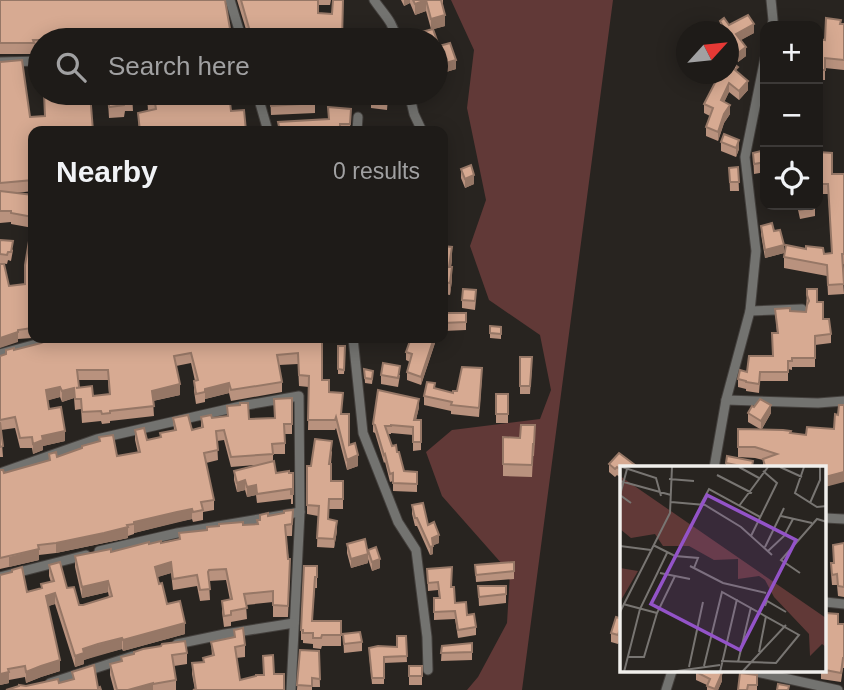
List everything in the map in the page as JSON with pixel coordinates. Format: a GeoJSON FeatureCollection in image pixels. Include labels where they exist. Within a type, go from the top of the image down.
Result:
{"type":"FeatureCollection","features":[{"type":"Feature","properties":{"kind":"street"},"geometry":{"type":"LineString","coordinates":[[230,0],[238,28]]}},
{"type":"Feature","properties":{"kind":"street"},"geometry":{"type":"LineString","coordinates":[[374,0],[394,28]]}},
{"type":"Feature","properties":{"kind":"street"},"geometry":{"type":"LineString","coordinates":[[771,0],[773,21]]}},
{"type":"Feature","properties":{"kind":"street"},"geometry":{"type":"LineString","coordinates":[[0,62],[28,61]]}},
{"type":"Feature","properties":{"kind":"street"},"geometry":{"type":"LineString","coordinates":[[714,466],[726,400],[750,311],[756,251],[746,157],[760,84]]}},
{"type":"Feature","properties":{"kind":"street"},"geometry":{"type":"LineString","coordinates":[[260,105],[267,126]]}},
{"type":"Feature","properties":{"kind":"street"},"geometry":{"type":"LineString","coordinates":[[412,105],[420,126]]}},
{"type":"Feature","properties":{"kind":"street"},"geometry":{"type":"LineString","coordinates":[[357,126],[358,117]]}},
{"type":"Feature","properties":{"kind":"street"},"geometry":{"type":"LineString","coordinates":[[750,311],[802,309]]}},
{"type":"Feature","properties":{"kind":"street"},"geometry":{"type":"LineString","coordinates":[[0,354],[41,343]]}},
{"type":"Feature","properties":{"kind":"street"},"geometry":{"type":"LineString","coordinates":[[354,343],[363,433],[398,522],[416,550],[427,636],[428,670]]}},
{"type":"Feature","properties":{"kind":"street"},"geometry":{"type":"LineString","coordinates":[[0,473],[97,439],[216,411],[299,396],[300,512],[291,690]]}},
{"type":"Feature","properties":{"kind":"street"},"geometry":{"type":"LineString","coordinates":[[726,400],[818,403],[844,401]]}},
{"type":"Feature","properties":{"kind":"street"},"geometry":{"type":"LineString","coordinates":[[0,577],[177,533],[300,512]]}},
{"type":"Feature","properties":{"kind":"street"},"geometry":{"type":"LineString","coordinates":[[826,518],[844,519]]}},
{"type":"Feature","properties":{"kind":"street"},"geometry":{"type":"LineString","coordinates":[[826,602],[844,604]]}},
{"type":"Feature","properties":{"kind":"street"},"geometry":{"type":"LineString","coordinates":[[173,645],[294,623]]}},
{"type":"Feature","properties":{"kind":"street"},"geometry":{"type":"LineString","coordinates":[[37,688],[148,651]]}},
{"type":"Feature","properties":{"kind":"street"},"geometry":{"type":"LineString","coordinates":[[666,690],[672,672]]}},
{"type":"Feature","properties":{"kind":"street"},"geometry":{"type":"LineString","coordinates":[[757,672],[838,690]]}},
{"type":"Feature","properties":{"kind":"shaded area"},"geometry":{"type":"Polygon","coordinates":[[[451,0],[613,0],[522,690],[467,690],[478,677],[507,623],[510,573],[442,496],[426,452],[452,430],[540,419],[551,390],[540,335],[489,300],[470,246],[486,200],[467,108],[474,50],[451,0]]]}},
{"type":"Feature","properties":{"kind":"building"},"geometry":{"type":"Polygon","coordinates":[[[0,0],[225,0],[230,28],[28,28],[28,43],[0,43],[0,0]]]}},
{"type":"Feature","properties":{"kind":"building"},"geometry":{"type":"Polygon","coordinates":[[[241,0],[318,0],[318,13],[332,14],[333,0],[343,0],[342,28],[249,28],[241,0]]]}},
{"type":"Feature","properties":{"kind":"building"},"geometry":{"type":"Polygon","coordinates":[[[426,0],[441,0],[445,15],[431,19],[426,0]]]}},
{"type":"Feature","properties":{"kind":"building"},"geometry":{"type":"Polygon","coordinates":[[[748,15],[754,24],[739,32],[739,21],[737,21],[748,15]]]}},
{"type":"Feature","properties":{"kind":"building"},"geometry":{"type":"Polygon","coordinates":[[[826,18],[841,20],[840,24],[844,24],[844,60],[825,58],[823,70],[823,40],[826,18]]]}},
{"type":"Feature","properties":{"kind":"building"},"geometry":{"type":"Polygon","coordinates":[[[739,38],[746,47],[739,52],[739,38]]]}},
{"type":"Feature","properties":{"kind":"building"},"geometry":{"type":"Polygon","coordinates":[[[450,43],[456,60],[448,62],[448,44],[450,43]]]}},
{"type":"Feature","properties":{"kind":"building"},"geometry":{"type":"Polygon","coordinates":[[[22,60],[30,117],[45,116],[45,105],[91,105],[93,126],[28,126],[28,180],[0,183],[0,62],[22,60]]]}},
{"type":"Feature","properties":{"kind":"building"},"geometry":{"type":"Polygon","coordinates":[[[739,73],[748,81],[739,91],[730,84],[739,84],[739,73]]]}},
{"type":"Feature","properties":{"kind":"building"},"geometry":{"type":"Polygon","coordinates":[[[714,84],[729,84],[721,100],[730,105],[718,132],[706,127],[713,108],[704,104],[714,84]]]}},
{"type":"Feature","properties":{"kind":"building"},"geometry":{"type":"Polygon","coordinates":[[[155,105],[230,105],[231,111],[244,110],[246,126],[139,126],[138,113],[156,109],[155,105]]]}},
{"type":"Feature","properties":{"kind":"building"},"geometry":{"type":"Polygon","coordinates":[[[328,107],[351,109],[350,124],[340,126],[279,126],[278,122],[329,119],[328,107]]]}},
{"type":"Feature","properties":{"kind":"building"},"geometry":{"type":"Polygon","coordinates":[[[724,134],[739,140],[736,148],[721,142],[724,134]]]}},
{"type":"Feature","properties":{"kind":"building"},"geometry":{"type":"Polygon","coordinates":[[[760,151],[760,163],[754,164],[753,153],[760,151]]]}},
{"type":"Feature","properties":{"kind":"building"},"geometry":{"type":"Polygon","coordinates":[[[823,152],[832,153],[832,174],[844,174],[844,284],[828,285],[827,265],[784,257],[786,245],[806,249],[806,246],[823,248],[824,254],[832,253],[828,184],[823,184],[823,152]]]}},
{"type":"Feature","properties":{"kind":"building"},"geometry":{"type":"Polygon","coordinates":[[[471,165],[474,175],[465,179],[461,169],[471,165]]]}},
{"type":"Feature","properties":{"kind":"building"},"geometry":{"type":"Polygon","coordinates":[[[738,167],[739,182],[730,182],[729,168],[738,167]]]}},
{"type":"Feature","properties":{"kind":"building"},"geometry":{"type":"Polygon","coordinates":[[[0,191],[28,194],[28,216],[0,211],[0,191]]]}},
{"type":"Feature","properties":{"kind":"building"},"geometry":{"type":"Polygon","coordinates":[[[772,223],[774,231],[780,230],[784,245],[765,250],[761,226],[772,223]]]}},
{"type":"Feature","properties":{"kind":"building"},"geometry":{"type":"Polygon","coordinates":[[[0,240],[13,241],[11,252],[7,255],[0,254],[0,240]]]}},
{"type":"Feature","properties":{"kind":"building"},"geometry":{"type":"Polygon","coordinates":[[[28,247],[28,329],[0,338],[0,264],[4,264],[9,286],[25,284],[28,247]]]}},
{"type":"Feature","properties":{"kind":"building"},"geometry":{"type":"Polygon","coordinates":[[[448,247],[452,247],[448,283],[448,247]]]}},
{"type":"Feature","properties":{"kind":"building"},"geometry":{"type":"Polygon","coordinates":[[[463,289],[476,290],[475,301],[462,300],[463,289]]]}},
{"type":"Feature","properties":{"kind":"building"},"geometry":{"type":"Polygon","coordinates":[[[807,289],[817,289],[817,302],[823,302],[823,319],[829,319],[831,334],[815,336],[815,358],[792,358],[792,361],[788,361],[788,372],[760,372],[759,384],[738,379],[740,370],[747,372],[749,356],[773,356],[772,333],[778,333],[775,309],[790,308],[790,311],[806,312],[809,301],[807,289]]]}},
{"type":"Feature","properties":{"kind":"building"},"geometry":{"type":"Polygon","coordinates":[[[448,313],[466,313],[466,322],[448,323],[448,313]]]}},
{"type":"Feature","properties":{"kind":"building"},"geometry":{"type":"Polygon","coordinates":[[[490,326],[501,327],[501,334],[490,333],[490,326]]]}},
{"type":"Feature","properties":{"kind":"building"},"geometry":{"type":"Polygon","coordinates":[[[41,343],[322,343],[322,380],[329,380],[329,392],[343,393],[341,414],[349,414],[349,445],[355,443],[358,455],[347,460],[336,417],[335,420],[308,420],[309,376],[299,375],[298,353],[277,355],[282,382],[231,390],[229,383],[196,394],[194,381],[198,380],[191,353],[174,356],[180,384],[152,391],[154,406],[110,413],[82,412],[81,399],[75,399],[74,388],[62,391],[60,387],[46,390],[49,409],[61,407],[65,431],[42,436],[43,440],[33,444],[32,437],[20,438],[15,417],[0,420],[0,356],[6,354],[6,350],[41,343]],[[77,370],[79,387],[76,388],[92,386],[93,396],[110,394],[108,370],[77,370]]]}},
{"type":"Feature","properties":{"kind":"building"},"geometry":{"type":"Polygon","coordinates":[[[409,343],[432,343],[421,377],[407,372],[412,354],[406,352],[409,343]]]}},
{"type":"Feature","properties":{"kind":"building"},"geometry":{"type":"Polygon","coordinates":[[[338,346],[345,346],[344,370],[338,369],[338,346]]]}},
{"type":"Feature","properties":{"kind":"building"},"geometry":{"type":"Polygon","coordinates":[[[520,357],[532,357],[530,386],[520,386],[520,357]]]}},
{"type":"Feature","properties":{"kind":"building"},"geometry":{"type":"Polygon","coordinates":[[[383,363],[400,366],[398,378],[381,375],[383,363]]]}},
{"type":"Feature","properties":{"kind":"building"},"geometry":{"type":"Polygon","coordinates":[[[462,367],[482,368],[479,408],[451,405],[452,402],[424,396],[427,382],[435,383],[434,388],[453,393],[457,391],[462,367]]]}},
{"type":"Feature","properties":{"kind":"building"},"geometry":{"type":"Polygon","coordinates":[[[364,369],[373,371],[372,379],[365,378],[364,369]]]}},
{"type":"Feature","properties":{"kind":"building"},"geometry":{"type":"Polygon","coordinates":[[[378,390],[419,399],[414,420],[421,420],[421,442],[413,442],[413,427],[385,426],[392,446],[396,445],[399,452],[404,471],[417,472],[417,484],[393,483],[393,473],[390,474],[373,424],[378,390]]]}},
{"type":"Feature","properties":{"kind":"building"},"geometry":{"type":"Polygon","coordinates":[[[496,394],[508,394],[508,414],[496,414],[496,394]]]}},
{"type":"Feature","properties":{"kind":"building"},"geometry":{"type":"Polygon","coordinates":[[[292,398],[292,424],[284,424],[285,443],[272,444],[273,454],[231,457],[224,430],[216,431],[218,450],[204,453],[214,500],[201,502],[203,510],[193,512],[192,509],[134,522],[127,525],[128,527],[38,545],[39,549],[0,558],[0,470],[4,473],[50,460],[49,454],[56,452],[57,457],[100,441],[99,437],[113,435],[117,456],[140,452],[135,430],[144,428],[147,440],[161,437],[160,433],[176,430],[173,418],[188,415],[192,430],[203,427],[201,417],[228,416],[227,406],[240,403],[248,403],[249,419],[275,418],[274,399],[292,398]]]}},
{"type":"Feature","properties":{"kind":"building"},"geometry":{"type":"Polygon","coordinates":[[[760,399],[771,405],[761,421],[748,413],[760,399]]]}},
{"type":"Feature","properties":{"kind":"building"},"geometry":{"type":"Polygon","coordinates":[[[839,405],[844,405],[844,472],[826,477],[826,466],[765,466],[763,459],[777,454],[755,447],[738,447],[738,429],[783,430],[806,435],[807,427],[834,429],[835,414],[838,415],[839,405]]]}},
{"type":"Feature","properties":{"kind":"building"},"geometry":{"type":"Polygon","coordinates":[[[0,422],[3,446],[0,447],[0,422]]]}},
{"type":"Feature","properties":{"kind":"building"},"geometry":{"type":"Polygon","coordinates":[[[521,425],[535,425],[532,465],[503,464],[503,437],[520,438],[521,425]]]}},
{"type":"Feature","properties":{"kind":"building"},"geometry":{"type":"Polygon","coordinates":[[[315,439],[332,441],[329,464],[331,481],[343,481],[343,499],[329,499],[328,519],[337,521],[334,539],[317,538],[319,506],[307,505],[307,466],[311,466],[315,439]]]}},
{"type":"Feature","properties":{"kind":"building"},"geometry":{"type":"Polygon","coordinates":[[[619,453],[636,466],[620,466],[620,469],[609,464],[619,453]]]}},
{"type":"Feature","properties":{"kind":"building"},"geometry":{"type":"Polygon","coordinates":[[[727,456],[753,461],[752,466],[726,463],[727,456]]]}},
{"type":"Feature","properties":{"kind":"building"},"geometry":{"type":"Polygon","coordinates":[[[274,461],[276,473],[293,473],[293,494],[291,489],[257,494],[256,485],[247,487],[245,480],[237,483],[234,471],[274,461]]]}},
{"type":"Feature","properties":{"kind":"building"},"geometry":{"type":"Polygon","coordinates":[[[423,503],[428,525],[434,522],[439,535],[432,538],[433,546],[430,547],[415,518],[412,505],[423,503]]]}},
{"type":"Feature","properties":{"kind":"building"},"geometry":{"type":"Polygon","coordinates":[[[293,510],[292,524],[285,525],[290,559],[288,606],[273,605],[273,591],[244,594],[247,608],[231,611],[231,615],[224,616],[222,601],[232,599],[226,569],[209,570],[210,589],[200,590],[197,575],[173,579],[171,562],[155,567],[167,604],[180,601],[185,623],[98,644],[83,649],[84,653],[75,656],[55,593],[46,596],[60,660],[26,672],[25,666],[8,669],[9,672],[0,674],[0,575],[22,567],[27,592],[42,588],[41,584],[54,581],[49,565],[60,562],[67,588],[74,587],[79,605],[83,605],[112,596],[108,581],[82,587],[75,556],[180,539],[179,533],[207,530],[207,527],[219,524],[258,524],[260,515],[268,513],[268,516],[293,510]]]}},
{"type":"Feature","properties":{"kind":"building"},"geometry":{"type":"Polygon","coordinates":[[[365,539],[368,554],[351,559],[347,544],[365,539]]]}},
{"type":"Feature","properties":{"kind":"building"},"geometry":{"type":"Polygon","coordinates":[[[844,543],[844,587],[838,586],[837,574],[832,575],[831,563],[834,563],[833,545],[844,543]]]}},
{"type":"Feature","properties":{"kind":"building"},"geometry":{"type":"Polygon","coordinates":[[[376,547],[380,559],[372,562],[368,550],[376,547]]]}},
{"type":"Feature","properties":{"kind":"building"},"geometry":{"type":"Polygon","coordinates":[[[514,562],[514,571],[476,575],[475,565],[514,562]]]}},
{"type":"Feature","properties":{"kind":"building"},"geometry":{"type":"Polygon","coordinates":[[[304,566],[317,566],[312,621],[341,621],[341,635],[313,638],[313,633],[303,633],[301,630],[304,566]]]}},
{"type":"Feature","properties":{"kind":"building"},"geometry":{"type":"Polygon","coordinates":[[[452,567],[451,587],[454,587],[455,603],[466,602],[467,615],[474,614],[476,627],[458,630],[455,611],[434,612],[434,598],[440,598],[438,582],[428,583],[427,569],[452,567]]]}},
{"type":"Feature","properties":{"kind":"building"},"geometry":{"type":"Polygon","coordinates":[[[478,586],[506,586],[506,594],[479,597],[478,586]]]}},
{"type":"Feature","properties":{"kind":"building"},"geometry":{"type":"Polygon","coordinates":[[[826,613],[838,614],[838,624],[844,624],[841,673],[826,670],[826,613]]]}},
{"type":"Feature","properties":{"kind":"building"},"geometry":{"type":"Polygon","coordinates":[[[616,617],[620,618],[618,635],[611,633],[616,617]]]}},
{"type":"Feature","properties":{"kind":"building"},"geometry":{"type":"Polygon","coordinates":[[[243,628],[245,645],[235,647],[240,680],[264,675],[263,656],[273,655],[274,674],[284,674],[284,690],[193,690],[196,689],[192,663],[204,662],[203,658],[214,655],[211,642],[235,637],[234,630],[243,628]]]}},
{"type":"Feature","properties":{"kind":"building"},"geometry":{"type":"Polygon","coordinates":[[[360,632],[362,642],[344,644],[343,634],[360,632]]]}},
{"type":"Feature","properties":{"kind":"building"},"geometry":{"type":"Polygon","coordinates":[[[397,636],[406,636],[407,656],[384,657],[384,678],[372,678],[369,648],[397,647],[397,636]]]}},
{"type":"Feature","properties":{"kind":"building"},"geometry":{"type":"Polygon","coordinates":[[[185,641],[187,653],[172,655],[176,680],[117,690],[110,664],[122,661],[121,657],[143,649],[185,641]]]}},
{"type":"Feature","properties":{"kind":"building"},"geometry":{"type":"Polygon","coordinates":[[[472,643],[472,652],[441,653],[442,646],[472,643]]]}},
{"type":"Feature","properties":{"kind":"building"},"geometry":{"type":"Polygon","coordinates":[[[300,650],[319,651],[320,679],[312,678],[312,686],[297,685],[300,650]]]}},
{"type":"Feature","properties":{"kind":"building"},"geometry":{"type":"Polygon","coordinates":[[[94,665],[98,688],[101,690],[6,690],[19,685],[58,679],[59,683],[74,679],[72,672],[94,665]]]}},
{"type":"Feature","properties":{"kind":"building"},"geometry":{"type":"Polygon","coordinates":[[[409,666],[422,666],[422,676],[409,676],[409,666]]]}},
{"type":"Feature","properties":{"kind":"building"},"geometry":{"type":"Polygon","coordinates":[[[696,672],[722,673],[715,689],[707,686],[710,679],[696,672]]]}},
{"type":"Feature","properties":{"kind":"building"},"geometry":{"type":"Polygon","coordinates":[[[740,673],[757,675],[757,685],[748,685],[747,690],[738,690],[740,673]]]}},
{"type":"Feature","properties":{"kind":"building"},"geometry":{"type":"Polygon","coordinates":[[[778,684],[789,686],[788,690],[777,690],[778,684]]]}}]}
